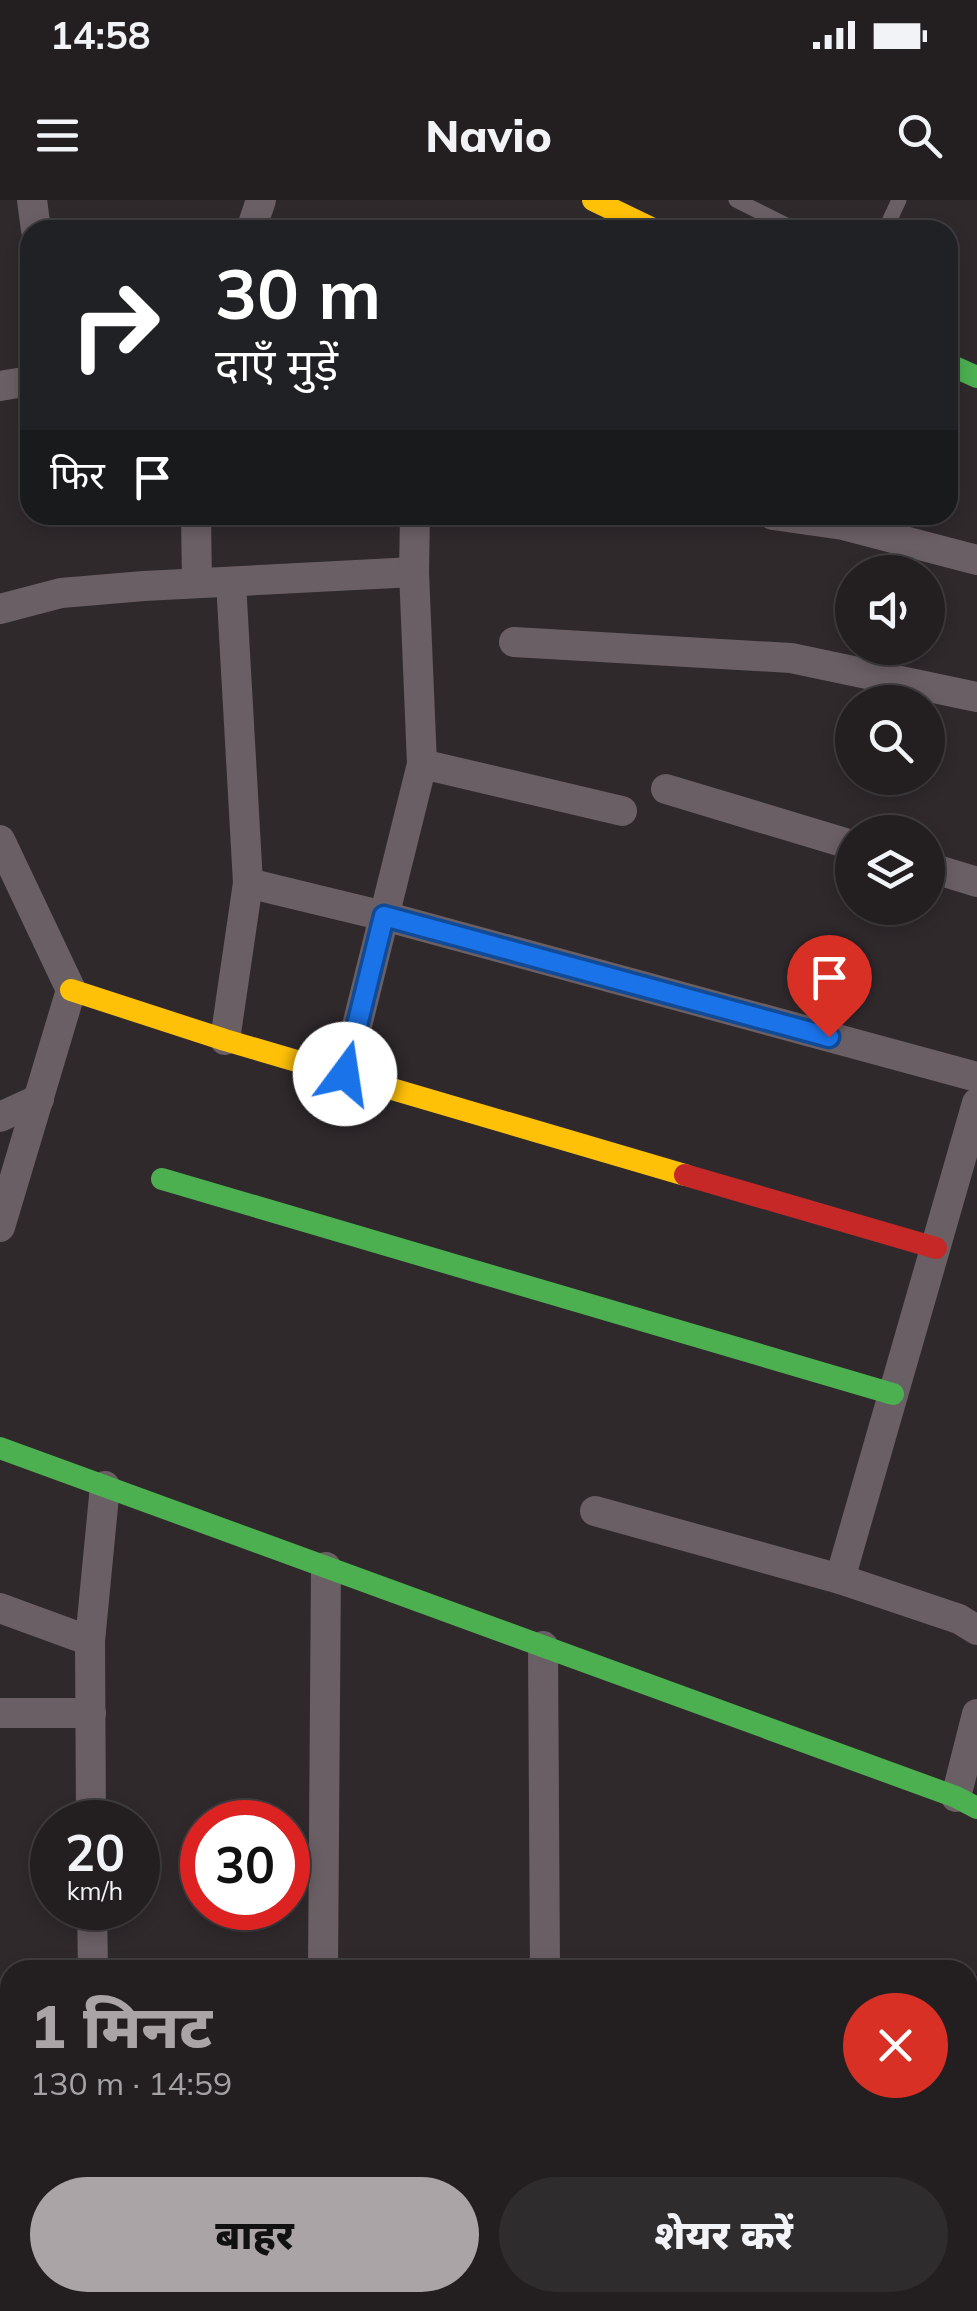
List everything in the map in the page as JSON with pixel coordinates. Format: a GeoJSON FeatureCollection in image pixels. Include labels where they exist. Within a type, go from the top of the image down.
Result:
{"type":"FeatureCollection","features":[{"type":"Feature","properties":{"kind":"street"},"geometry":{"type":"LineString","coordinates":[[593,200],[634,220]]}},
{"type":"Feature","properties":{"kind":"street"},"geometry":{"type":"LineString","coordinates":[[196,525],[198,584]]}},
{"type":"Feature","properties":{"kind":"street"},"geometry":{"type":"LineString","coordinates":[[345,1074],[422,764],[415,525]]}},
{"type":"Feature","properties":{"kind":"street"},"geometry":{"type":"LineString","coordinates":[[843,525],[977,560]]}},
{"type":"Feature","properties":{"kind":"street"},"geometry":{"type":"LineString","coordinates":[[0,608],[60,592],[414,572]]}},
{"type":"Feature","properties":{"kind":"street"},"geometry":{"type":"LineString","coordinates":[[224,1040],[248,883],[231,582]]}},
{"type":"Feature","properties":{"kind":"street"},"geometry":{"type":"LineString","coordinates":[[514,642],[791,658],[977,697]]}},
{"type":"Feature","properties":{"kind":"street"},"geometry":{"type":"LineString","coordinates":[[422,764],[622,811]]}},
{"type":"Feature","properties":{"kind":"street"},"geometry":{"type":"LineString","coordinates":[[666,789],[835,839]]}},
{"type":"Feature","properties":{"kind":"street"},"geometry":{"type":"LineString","coordinates":[[0,840],[71,990],[0,1227]]}},
{"type":"Feature","properties":{"kind":"street"},"geometry":{"type":"LineString","coordinates":[[945,872],[977,882]]}},
{"type":"Feature","properties":{"kind":"street"},"geometry":{"type":"LineString","coordinates":[[248,883],[384,916],[977,1077]]}},
{"type":"Feature","properties":{"kind":"street"},"geometry":{"type":"LineString","coordinates":[[71,990],[224,1040],[936,1248]]}},
{"type":"Feature","properties":{"kind":"street"},"geometry":{"type":"LineString","coordinates":[[0,1118],[38,1099]]}},
{"type":"Feature","properties":{"kind":"street"},"geometry":{"type":"LineString","coordinates":[[840,1579],[977,1103]]}},
{"type":"Feature","properties":{"kind":"street"},"geometry":{"type":"LineString","coordinates":[[162,1179],[893,1394]]}},
{"type":"Feature","properties":{"kind":"street"},"geometry":{"type":"LineString","coordinates":[[0,1448],[966,1803],[977,1714]]}},
{"type":"Feature","properties":{"kind":"street"},"geometry":{"type":"LineString","coordinates":[[92,1800],[90,1641],[105,1486]]}},
{"type":"Feature","properties":{"kind":"street"},"geometry":{"type":"LineString","coordinates":[[594,1511],[840,1579],[959,1619],[977,1630]]}},
{"type":"Feature","properties":{"kind":"street"},"geometry":{"type":"LineString","coordinates":[[324,1960],[326,1567]]}},
{"type":"Feature","properties":{"kind":"street"},"geometry":{"type":"LineString","coordinates":[[0,1608],[90,1641]]}},
{"type":"Feature","properties":{"kind":"street"},"geometry":{"type":"LineString","coordinates":[[544,1646],[546,1960]]}},
{"type":"Feature","properties":{"kind":"street"},"geometry":{"type":"LineString","coordinates":[[0,1713],[90,1713]]}},
{"type":"Feature","properties":{"kind":"street"},"geometry":{"type":"LineString","coordinates":[[92,1930],[92,1960]]}},
{"type":"Feature","properties":{"kind":"lane"},"geometry":{"type":"LineString","coordinates":[[736,200],[776,220]]}},
{"type":"Feature","properties":{"kind":"traffic: fast"},"geometry":{"type":"LineString","coordinates":[[958,368],[977,377]]}},
{"type":"Feature","properties":{"kind":"traffic: fast"},"geometry":{"type":"LineString","coordinates":[[162,1179],[893,1394]]}},
{"type":"Feature","properties":{"kind":"traffic: fast"},"geometry":{"type":"LineString","coordinates":[[0,1448],[956,1797],[977,1808]]}},
{"type":"Feature","properties":{"kind":"traffic: slow"},"geometry":{"type":"LineString","coordinates":[[593,200],[634,220]]}},
{"type":"Feature","properties":{"kind":"traffic: slow"},"geometry":{"type":"LineString","coordinates":[[71,990],[225,1040],[685,1175]]}},
{"type":"Feature","properties":{"kind":"traffic: jam"},"geometry":{"type":"LineString","coordinates":[[685,1175],[936,1248]]}},
{"type":"Feature","properties":{"kind":"route"},"geometry":{"type":"LineString","coordinates":[[345,1074],[384,916],[829,1037]]}}]}
